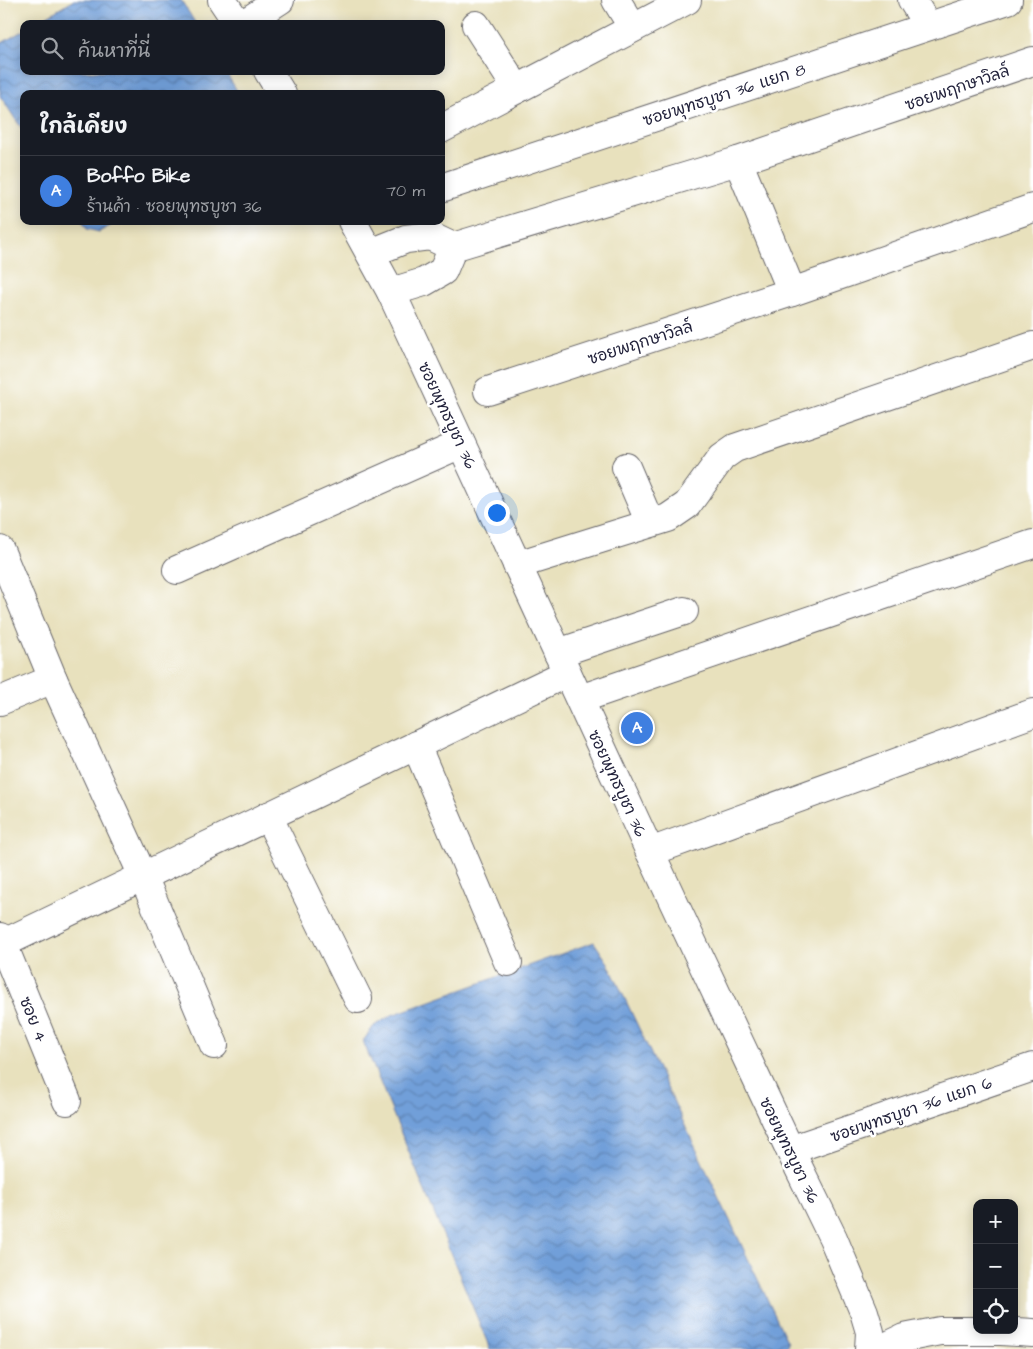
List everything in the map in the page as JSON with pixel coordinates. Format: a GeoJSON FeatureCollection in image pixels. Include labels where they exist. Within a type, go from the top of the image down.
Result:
{"type":"FeatureCollection","features":[{"type":"Feature","properties":{"kind":"street"},"geometry":{"type":"LineString","coordinates":[[222,0],[235,20]]}},
{"type":"Feature","properties":{"kind":"street"},"geometry":{"type":"LineString","coordinates":[[249,20],[280,0]]}},
{"type":"Feature","properties":{"kind":"street"},"geometry":{"type":"LineString","coordinates":[[616,0],[633,28]]}},
{"type":"Feature","properties":{"kind":"street"},"geometry":{"type":"LineString","coordinates":[[445,127],[687,0]]}},
{"type":"Feature","properties":{"kind":"street"},"geometry":{"type":"LineString","coordinates":[[912,0],[928,26]]}},
{"type":"Feature","properties":{"kind":"street","name":"ซอยพุทธบูชา 36 แยก 8"},"geometry":{"type":"LineString","coordinates":[[445,187],[1008,0]]}},
{"type":"Feature","properties":{"kind":"street"},"geometry":{"type":"LineString","coordinates":[[476,25],[517,89]]}},
{"type":"Feature","properties":{"kind":"street","name":"ซอยพฤกษาวิลล์"},"geometry":{"type":"LineString","coordinates":[[453,247],[738,161],[1033,61]]}},
{"type":"Feature","properties":{"kind":"street"},"geometry":{"type":"LineString","coordinates":[[270,75],[280,90]]}},
{"type":"Feature","properties":{"kind":"street"},"geometry":{"type":"LineString","coordinates":[[738,161],[792,292]]}},
{"type":"Feature","properties":{"kind":"street","name":"ซอยพฤกษาวิลล์"},"geometry":{"type":"LineString","coordinates":[[488,392],[792,292],[1033,208]]}},
{"type":"Feature","properties":{"kind":"street","name":"ซอยพุทธบูชา 36"},"geometry":{"type":"LineString","coordinates":[[354,225],[391,292],[650,852],[833,1238],[864,1312],[870,1332],[869,1349]]}},
{"type":"Feature","properties":{"kind":"street"},"geometry":{"type":"LineString","coordinates":[[371,253],[406,239],[430,236],[453,247],[443,271],[424,282],[391,292]]}},
{"type":"Feature","properties":{"kind":"street"},"geometry":{"type":"LineString","coordinates":[[517,565],[668,518],[687,505],[722,456],[735,448],[1033,346]]}},
{"type":"Feature","properties":{"kind":"street"},"geometry":{"type":"LineString","coordinates":[[177,570],[461,444]]}},
{"type":"Feature","properties":{"kind":"street"},"geometry":{"type":"LineString","coordinates":[[626,467],[650,523]]}},
{"type":"Feature","properties":{"kind":"street"},"geometry":{"type":"LineString","coordinates":[[580,699],[1033,544]]}},
{"type":"Feature","properties":{"kind":"street"},"geometry":{"type":"LineString","coordinates":[[0,550],[53,679],[144,876],[214,1045]]}},
{"type":"Feature","properties":{"kind":"street"},"geometry":{"type":"LineString","coordinates":[[1,942],[144,876],[416,745],[563,663],[684,611]]}},
{"type":"Feature","properties":{"kind":"street"},"geometry":{"type":"LineString","coordinates":[[0,701],[53,679]]}},
{"type":"Feature","properties":{"kind":"street"},"geometry":{"type":"LineString","coordinates":[[650,852],[1033,713]]}},
{"type":"Feature","properties":{"kind":"street"},"geometry":{"type":"LineString","coordinates":[[416,745],[508,962]]}},
{"type":"Feature","properties":{"kind":"street"},"geometry":{"type":"LineString","coordinates":[[268,816],[358,999]]}},
{"type":"Feature","properties":{"kind":"street","name":"ซอย 4"},"geometry":{"type":"LineString","coordinates":[[1,942],[67,1101]]}},
{"type":"Feature","properties":{"kind":"street","name":"ซอยพุทธบูชา 36 แยก 6"},"geometry":{"type":"LineString","coordinates":[[790,1150],[1033,1067]]}},
{"type":"Feature","properties":{"kind":"street"},"geometry":{"type":"LineString","coordinates":[[881,1349],[904,1338],[940,1331],[1001,1331],[1029,1339]]}},
{"type":"Feature","properties":{"kind":"water"},"geometry":{"type":"Polygon","coordinates":[[[74,0],[181,0],[194,20],[41,20],[74,0]]]}},
{"type":"Feature","properties":{"kind":"water"},"geometry":{"type":"Polygon","coordinates":[[[20,32],[20,75],[227,75],[237,90],[20,90],[20,126],[0,96],[0,44],[20,32]]]}},
{"type":"Feature","properties":{"kind":"water"},"geometry":{"type":"Polygon","coordinates":[[[84,225],[112,225],[99,232],[87,229],[84,225]]]}},
{"type":"Feature","properties":{"kind":"water"},"geometry":{"type":"Polygon","coordinates":[[[594,942],[608,963],[788,1343],[785,1349],[490,1349],[363,1041],[374,1026],[392,1015],[594,942]]]}},
{"type":"Feature","properties":{"kind":"place","name":"Boffo Bike"},"geometry":{"type":"Point","coordinates":[637,728]}}]}
